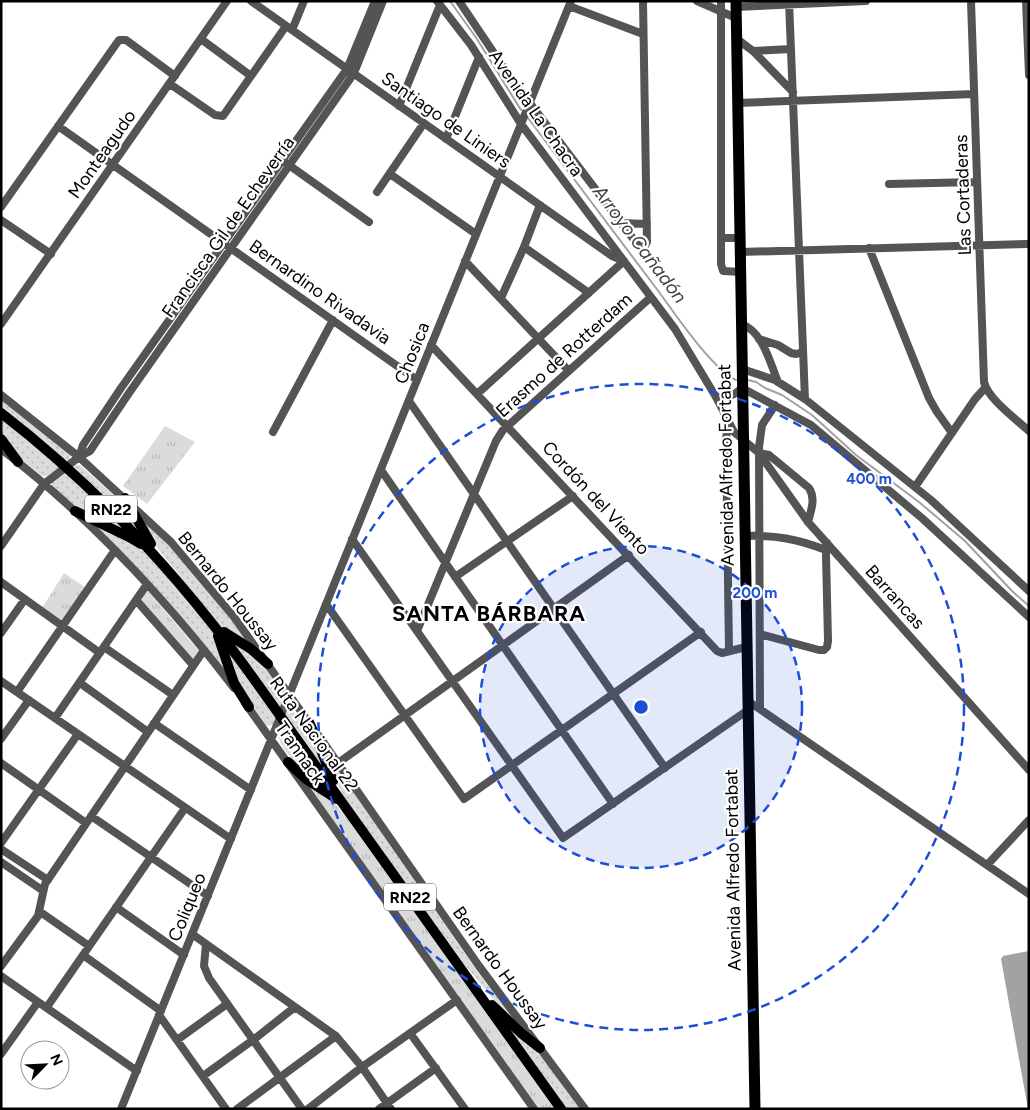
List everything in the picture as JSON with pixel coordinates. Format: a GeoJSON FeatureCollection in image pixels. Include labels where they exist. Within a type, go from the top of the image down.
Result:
{"type":"FeatureCollection","features":[{"type":"Feature","properties":{"kind":"highway","name":"Avenida Alfredo Fortabat"},"geometry":{"type":"LineString","coordinates":[[736,9],[755,1109]]}},
{"type":"Feature","properties":{"kind":"main road","name":"Ruta Nacional 22"},"geometry":{"type":"LineString","coordinates":[[1,413],[66,467],[122,519],[169,569],[201,608],[281,716],[561,1109]]}},
{"type":"Feature","properties":{"kind":"main road"},"geometry":{"type":"LineString","coordinates":[[1,439],[18,462]]}},
{"type":"Feature","properties":{"kind":"main road"},"geometry":{"type":"LineString","coordinates":[[125,498],[153,547],[169,569]]}},
{"type":"Feature","properties":{"kind":"main road"},"geometry":{"type":"LineString","coordinates":[[75,511],[129,537],[154,553]]}},
{"type":"Feature","properties":{"kind":"main road"},"geometry":{"type":"LineString","coordinates":[[201,608],[218,638],[234,683],[249,708]]}},
{"type":"Feature","properties":{"kind":"main road"},"geometry":{"type":"LineString","coordinates":[[212,622],[229,636],[256,652],[268,664]]}},
{"type":"Feature","properties":{"kind":"main road"},"geometry":{"type":"LineString","coordinates":[[308,722],[318,742],[331,778],[346,807]]}},
{"type":"Feature","properties":{"kind":"main road"},"geometry":{"type":"LineString","coordinates":[[288,762],[306,778],[346,807]]}},
{"type":"Feature","properties":{"kind":"main road"},"geometry":{"type":"LineString","coordinates":[[470,983],[513,1026],[540,1048]]}},
{"type":"Feature","properties":{"kind":"street","name":"Monteagudo"},"geometry":{"type":"LineString","coordinates":[[1,324],[227,1]]}},
{"type":"Feature","properties":{"kind":"street","name":"Santiago de Liniers"},"geometry":{"type":"LineString","coordinates":[[251,1],[612,256],[624,261]]}},
{"type":"Feature","properties":{"kind":"street"},"geometry":{"type":"LineString","coordinates":[[170,84],[215,115],[221,116],[226,113],[289,28],[304,1]]}},
{"type":"Feature","properties":{"kind":"street","name":"Francisca Gil de Echeverría"},"geometry":{"type":"LineString","coordinates":[[350,71],[375,1]]}},
{"type":"Feature","properties":{"kind":"street","name":"Francisca Gil de Echeverría"},"geometry":{"type":"LineString","coordinates":[[1,546],[44,484],[79,457],[90,451],[231,248],[286,163],[350,71],[384,1]]}},
{"type":"Feature","properties":{"kind":"street","name":"Avenida La Chacra"},"geometry":{"type":"LineString","coordinates":[[459,1],[510,78],[620,223],[638,245],[644,247],[647,242],[647,224]]}},
{"type":"Feature","properties":{"kind":"street"},"geometry":{"type":"LineString","coordinates":[[620,223],[647,224],[642,1]]}},
{"type":"Feature","properties":{"kind":"street"},"geometry":{"type":"LineString","coordinates":[[697,1],[721,11],[789,3],[866,1]]}},
{"type":"Feature","properties":{"kind":"street"},"geometry":{"type":"LineString","coordinates":[[721,1],[722,264],[723,271],[741,272]]}},
{"type":"Feature","properties":{"kind":"street","name":"Las Cortaderas"},"geometry":{"type":"LineString","coordinates":[[972,1],[983,378],[985,388]]}},
{"type":"Feature","properties":{"kind":"street"},"geometry":{"type":"LineString","coordinates":[[1026,1],[1029,75]]}},
{"type":"Feature","properties":{"kind":"street"},"geometry":{"type":"LineString","coordinates":[[399,106],[439,3]]}},
{"type":"Feature","properties":{"kind":"street","name":"Avenida La Chacra"},"geometry":{"type":"LineString","coordinates":[[439,3],[479,57],[521,124],[675,329],[716,397],[728,423],[743,441]]}},
{"type":"Feature","properties":{"kind":"street"},"geometry":{"type":"LineString","coordinates":[[789,3],[805,399]]}},
{"type":"Feature","properties":{"kind":"street"},"geometry":{"type":"LineString","coordinates":[[570,4],[643,34]]}},
{"type":"Feature","properties":{"kind":"street","name":"Chosica"},"geometry":{"type":"LineString","coordinates":[[281,716],[570,4]]}},
{"type":"Feature","properties":{"kind":"street"},"geometry":{"type":"LineString","coordinates":[[1,207],[118,41],[122,39],[175,76]]}},
{"type":"Feature","properties":{"kind":"street"},"geometry":{"type":"LineString","coordinates":[[201,39],[252,76]]}},
{"type":"Feature","properties":{"kind":"street"},"geometry":{"type":"LineString","coordinates":[[737,40],[753,51],[793,97]]}},
{"type":"Feature","properties":{"kind":"street"},"geometry":{"type":"LineString","coordinates":[[753,51],[791,49]]}},
{"type":"Feature","properties":{"kind":"street"},"geometry":{"type":"LineString","coordinates":[[446,139],[479,57]]}},
{"type":"Feature","properties":{"kind":"street"},"geometry":{"type":"LineString","coordinates":[[738,103],[793,97],[974,94]]}},
{"type":"Feature","properties":{"kind":"street"},"geometry":{"type":"LineString","coordinates":[[377,192],[424,123]]}},
{"type":"Feature","properties":{"kind":"street","name":"Bernardino Rivadavia"},"geometry":{"type":"LineString","coordinates":[[58,126],[417,380]]}},
{"type":"Feature","properties":{"kind":"street"},"geometry":{"type":"LineString","coordinates":[[286,163],[369,222]]}},
{"type":"Feature","properties":{"kind":"street","name":"Francisca Gil de Echeverría"},"geometry":{"type":"LineString","coordinates":[[79,457],[83,445],[121,388],[224,243],[286,163]]}},
{"type":"Feature","properties":{"kind":"street"},"geometry":{"type":"LineString","coordinates":[[390,174],[476,234]]}},
{"type":"Feature","properties":{"kind":"street"},"geometry":{"type":"LineString","coordinates":[[889,184],[977,182]]}},
{"type":"Feature","properties":{"kind":"street"},"geometry":{"type":"LineString","coordinates":[[501,298],[540,205]]}},
{"type":"Feature","properties":{"kind":"street"},"geometry":{"type":"LineString","coordinates":[[1,220],[51,254]]}},
{"type":"Feature","properties":{"kind":"street"},"geometry":{"type":"LineString","coordinates":[[721,238],[740,238]]}},
{"type":"Feature","properties":{"kind":"street"},"geometry":{"type":"LineString","coordinates":[[740,252],[1029,244]]}},
{"type":"Feature","properties":{"kind":"street"},"geometry":{"type":"LineString","coordinates":[[524,247],[589,292]]}},
{"type":"Feature","properties":{"kind":"street"},"geometry":{"type":"LineString","coordinates":[[869,248],[929,398],[936,412],[952,433]]}},
{"type":"Feature","properties":{"kind":"street"},"geometry":{"type":"LineString","coordinates":[[466,261],[568,370]]}},
{"type":"Feature","properties":{"kind":"street"},"geometry":{"type":"LineString","coordinates":[[477,394],[624,261]]}},
{"type":"Feature","properties":{"kind":"street","name":"Erasmo de Rotterdam"},"geometry":{"type":"LineString","coordinates":[[417,631],[496,441],[507,425],[651,296]]}},
{"type":"Feature","properties":{"kind":"street"},"geometry":{"type":"LineString","coordinates":[[273,432],[333,320]]}},
{"type":"Feature","properties":{"kind":"street"},"geometry":{"type":"LineString","coordinates":[[741,324],[747,326],[759,339],[778,382]]}},
{"type":"Feature","properties":{"kind":"street"},"geometry":{"type":"LineString","coordinates":[[759,339],[778,345],[791,353],[803,352]]}},
{"type":"Feature","properties":{"kind":"street","name":"Cordón del Viento"},"geometry":{"type":"LineString","coordinates":[[431,345],[717,651],[722,653],[729,651]]}},
{"type":"Feature","properties":{"kind":"street"},"geometry":{"type":"LineString","coordinates":[[742,369],[778,382],[805,399],[916,487],[1029,591]]}},
{"type":"Feature","properties":{"kind":"street"},"geometry":{"type":"LineString","coordinates":[[121,388],[129,393]]}},
{"type":"Feature","properties":{"kind":"street"},"geometry":{"type":"LineString","coordinates":[[716,397],[729,397],[736,394],[742,388],[811,425],[915,511],[1029,618]]}},
{"type":"Feature","properties":{"kind":"street"},"geometry":{"type":"LineString","coordinates":[[916,487],[975,399],[985,388],[1029,431]]}},
{"type":"Feature","properties":{"kind":"street","name":"Bernardo Houssay"},"geometry":{"type":"LineString","coordinates":[[1,395],[79,457],[125,498],[195,568],[268,664],[479,966],[585,1109]]}},
{"type":"Feature","properties":{"kind":"street"},"geometry":{"type":"LineString","coordinates":[[409,400],[665,768]]}},
{"type":"Feature","properties":{"kind":"street"},"geometry":{"type":"LineString","coordinates":[[760,710],[759,453],[762,425],[774,405]]}},
{"type":"Feature","properties":{"kind":"street"},"geometry":{"type":"LineString","coordinates":[[728,423],[726,439],[729,651],[746,647]]}},
{"type":"Feature","properties":{"kind":"street","name":"Barrancas"},"geometry":{"type":"LineString","coordinates":[[743,441],[759,453],[827,546],[1029,770]]}},
{"type":"Feature","properties":{"kind":"street","name":"Trannack"},"geometry":{"type":"LineString","coordinates":[[1,449],[75,511],[115,550],[204,650],[272,739],[534,1109]]}},
{"type":"Feature","properties":{"kind":"street"},"geometry":{"type":"LineString","coordinates":[[759,453],[769,455],[809,488],[813,500],[808,522]]}},
{"type":"Feature","properties":{"kind":"street"},"geometry":{"type":"LineString","coordinates":[[381,470],[613,804]]}},
{"type":"Feature","properties":{"kind":"street"},"geometry":{"type":"LineString","coordinates":[[455,577],[573,496]]}},
{"type":"Feature","properties":{"kind":"street"},"geometry":{"type":"LineString","coordinates":[[745,536],[795,539],[827,546],[827,647],[824,650],[819,650],[760,634]]}},
{"type":"Feature","properties":{"kind":"street"},"geometry":{"type":"LineString","coordinates":[[352,539],[563,838],[665,768],[748,705],[760,710],[1029,894]]}},
{"type":"Feature","properties":{"kind":"street"},"geometry":{"type":"LineString","coordinates":[[17,692],[115,550]]}},
{"type":"Feature","properties":{"kind":"street"},"geometry":{"type":"LineString","coordinates":[[338,763],[629,556]]}},
{"type":"Feature","properties":{"kind":"street"},"geometry":{"type":"LineString","coordinates":[[1,582],[62,626],[173,695]]}},
{"type":"Feature","properties":{"kind":"street"},"geometry":{"type":"LineString","coordinates":[[56,718],[147,584]]}},
{"type":"Feature","properties":{"kind":"street"},"geometry":{"type":"LineString","coordinates":[[1,632],[25,599]]}},
{"type":"Feature","properties":{"kind":"street"},"geometry":{"type":"LineString","coordinates":[[136,600],[193,665]]}},
{"type":"Feature","properties":{"kind":"street"},"geometry":{"type":"LineString","coordinates":[[326,604],[464,799],[701,632]]}},
{"type":"Feature","properties":{"kind":"street"},"geometry":{"type":"LineString","coordinates":[[1,966],[37,918],[42,890],[48,880],[204,650]]}},
{"type":"Feature","properties":{"kind":"street"},"geometry":{"type":"LineString","coordinates":[[1,681],[231,839]]}},
{"type":"Feature","properties":{"kind":"street"},"geometry":{"type":"LineString","coordinates":[[80,683],[148,732]]}},
{"type":"Feature","properties":{"kind":"street"},"geometry":{"type":"LineString","coordinates":[[1,739],[29,700]]}},
{"type":"Feature","properties":{"kind":"street","name":"Coliqueo"},"geometry":{"type":"LineString","coordinates":[[121,1109],[281,716]]}},
{"type":"Feature","properties":{"kind":"street"},"geometry":{"type":"LineString","coordinates":[[154,723],[251,790]]}},
{"type":"Feature","properties":{"kind":"street"},"geometry":{"type":"LineString","coordinates":[[1,843],[78,734]]}},
{"type":"Feature","properties":{"kind":"street"},"geometry":{"type":"LineString","coordinates":[[1,763],[86,823]]}},
{"type":"Feature","properties":{"kind":"street"},"geometry":{"type":"LineString","coordinates":[[47,1007],[184,808]]}},
{"type":"Feature","properties":{"kind":"street"},"geometry":{"type":"LineString","coordinates":[[91,816],[208,896]]}},
{"type":"Feature","properties":{"kind":"street"},"geometry":{"type":"LineString","coordinates":[[987,865],[1029,820]]}},
{"type":"Feature","properties":{"kind":"street"},"geometry":{"type":"LineString","coordinates":[[1,849],[48,880]]}},
{"type":"Feature","properties":{"kind":"street"},"geometry":{"type":"LineString","coordinates":[[2,863],[42,890]]}},
{"type":"Feature","properties":{"kind":"street"},"geometry":{"type":"LineString","coordinates":[[116,907],[184,955]]}},
{"type":"Feature","properties":{"kind":"street"},"geometry":{"type":"LineString","coordinates":[[39,911],[89,946]]}},
{"type":"Feature","properties":{"kind":"street"},"geometry":{"type":"LineString","coordinates":[[192,934],[336,1036],[362,1066],[389,1106]]}},
{"type":"Feature","properties":{"kind":"street"},"geometry":{"type":"LineString","coordinates":[[206,944],[204,966],[209,978],[302,1109]]}},
{"type":"Feature","properties":{"kind":"street"},"geometry":{"type":"LineString","coordinates":[[83,955],[160,1013],[226,1109]]}},
{"type":"Feature","properties":{"kind":"street"},"geometry":{"type":"LineString","coordinates":[[1,976],[137,1071]]}},
{"type":"Feature","properties":{"kind":"street"},"geometry":{"type":"LineString","coordinates":[[308,1109],[362,1066],[457,1000]]}},
{"type":"Feature","properties":{"kind":"street"},"geometry":{"type":"LineString","coordinates":[[1,1054],[38,1002]]}},
{"type":"Feature","properties":{"kind":"street"},"geometry":{"type":"LineString","coordinates":[[177,1040],[228,1004]]}},
{"type":"Feature","properties":{"kind":"street"},"geometry":{"type":"LineString","coordinates":[[203,1076],[295,1007]]}},
{"type":"Feature","properties":{"kind":"street"},"geometry":{"type":"LineString","coordinates":[[410,1033],[436,1068],[460,1107]]}},
{"type":"Feature","properties":{"kind":"street"},"geometry":{"type":"LineString","coordinates":[[237,1109],[336,1036]]}},
{"type":"Feature","properties":{"kind":"street"},"geometry":{"type":"LineString","coordinates":[[378,1109],[389,1106],[436,1068]]}},
{"type":"Feature","properties":{"kind":"green space"},"geometry":{"type":"Polygon","coordinates":[[[1,398],[70,454],[70,459],[66,460],[1,409],[1,398]]]}},
{"type":"Feature","properties":{"kind":"green space"},"geometry":{"type":"Polygon","coordinates":[[[1,417],[59,467],[47,476],[42,476],[13,452],[1,435],[1,417]]]}},
{"type":"Feature","properties":{"kind":"green space"},"geometry":{"type":"Polygon","coordinates":[[[165,426],[195,442],[147,504],[123,486],[165,426]]]}},
{"type":"Feature","properties":{"kind":"green space"},"geometry":{"type":"Polygon","coordinates":[[[80,465],[126,506],[147,541],[73,467],[80,465]]]}},
{"type":"Feature","properties":{"kind":"green space"},"geometry":{"type":"Polygon","coordinates":[[[65,472],[137,539],[83,513],[52,487],[52,482],[65,472]]]}},
{"type":"Feature","properties":{"kind":"green space"},"geometry":{"type":"Polygon","coordinates":[[[138,514],[198,578],[252,647],[219,625],[159,550],[138,514]]]}},
{"type":"Feature","properties":{"kind":"green space"},"geometry":{"type":"Polygon","coordinates":[[[91,523],[142,548],[208,625],[217,640],[231,681],[91,523]]]}},
{"type":"Feature","properties":{"kind":"green space"},"geometry":{"type":"Polygon","coordinates":[[[64,573],[86,588],[62,623],[42,608],[64,573]]]}},
{"type":"Feature","properties":{"kind":"green space"},"geometry":{"type":"Polygon","coordinates":[[[147,590],[198,650],[193,659],[140,599],[147,590]]]}},
{"type":"Feature","properties":{"kind":"green space"},"geometry":{"type":"Polygon","coordinates":[[[226,636],[257,656],[285,695],[280,708],[226,636]]]}},
{"type":"Feature","properties":{"kind":"green space"},"geometry":{"type":"Polygon","coordinates":[[[221,638],[277,716],[273,725],[268,726],[265,724],[242,692],[221,638]]]}},
{"type":"Feature","properties":{"kind":"green space"},"geometry":{"type":"Polygon","coordinates":[[[289,711],[296,714],[308,729],[328,777],[286,718],[285,714],[289,711]]]}},
{"type":"Feature","properties":{"kind":"green space"},"geometry":{"type":"Polygon","coordinates":[[[281,730],[284,730],[330,790],[299,766],[285,750],[278,734],[281,730]]]}},
{"type":"Feature","properties":{"kind":"green space"},"geometry":{"type":"Polygon","coordinates":[[[322,747],[479,974],[524,1032],[516,1026],[459,958],[348,803],[331,774],[322,747]]]}},
{"type":"Feature","properties":{"kind":"green space"},"geometry":{"type":"Polygon","coordinates":[[[306,784],[334,803],[344,814],[555,1109],[537,1109],[306,784]]]}},
{"type":"Feature","properties":{"kind":"green space"},"geometry":{"type":"Polygon","coordinates":[[[496,1012],[543,1058],[581,1109],[565,1109],[496,1012]]]}},
{"type":"Feature","properties":{"kind":"shaded area"},"geometry":{"type":"Polygon","coordinates":[[[1029,951],[1028,1109],[1001,959],[1003,956],[1029,951]]]}},
{"type":"Feature","properties":{"kind":"waterway","name":"Arroyo Cañadón"},"geometry":{"type":"LineString","coordinates":[[450,1],[477,39],[521,110]]}},
{"type":"Feature","properties":{"kind":"waterway","name":"Arroyo Cañadón"},"geometry":{"type":"LineString","coordinates":[[528,118],[684,327],[706,354],[736,380]]}},
{"type":"Feature","properties":{"kind":"waterway","name":"Arroyo Cañadón"},"geometry":{"type":"LineString","coordinates":[[748,380],[782,395],[812,415],[856,455],[919,502],[965,541],[1012,591],[1029,606]]}},
{"type":"Feature","properties":{"kind":"district","name":"SANTA BÁRBARA"},"geometry":{"type":"Point","coordinates":[489,613]}}]}
